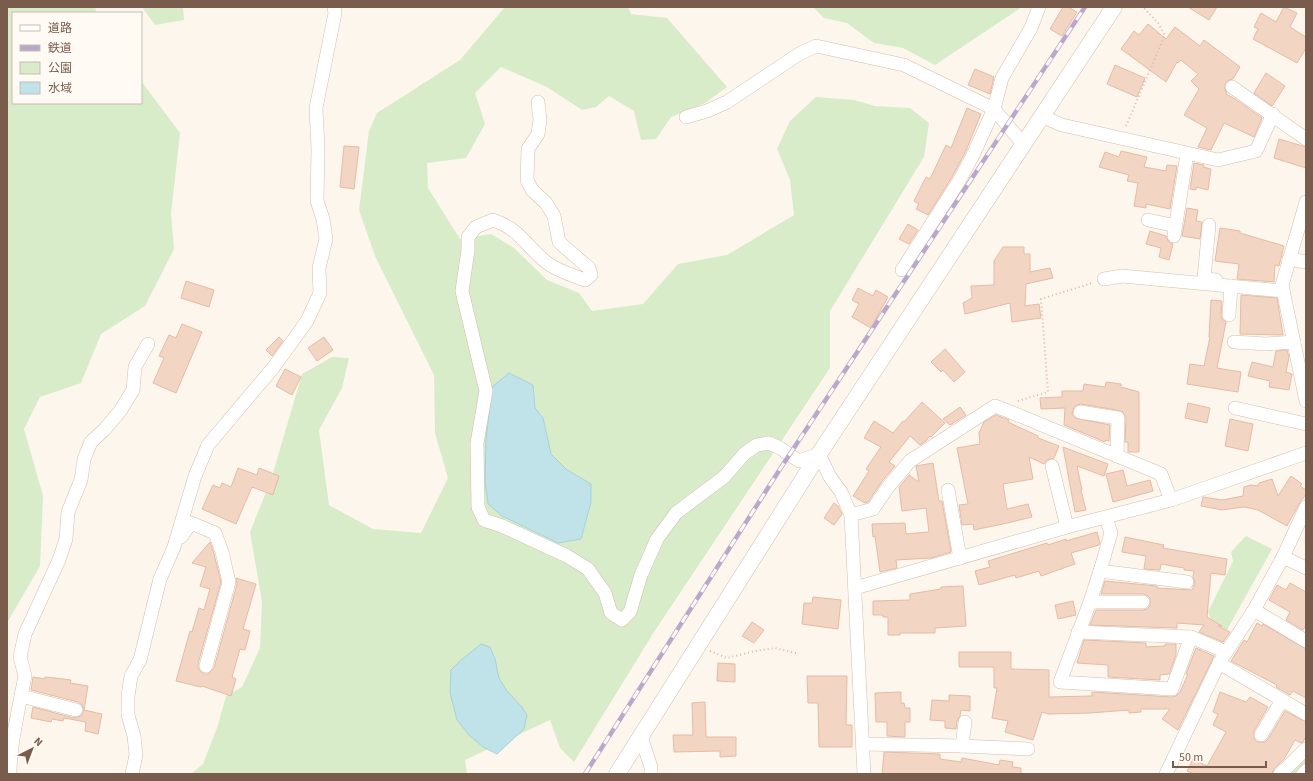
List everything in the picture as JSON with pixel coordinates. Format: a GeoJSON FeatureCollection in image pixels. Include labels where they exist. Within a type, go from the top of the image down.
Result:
{"type":"FeatureCollection","features":[{"type":"Feature","properties":{"kind":"street"},"geometry":{"type":"LineString","coordinates":[[132,774],[136,755],[134,736],[128,715],[128,696],[131,676],[140,660],[160,579],[174,547],[195,476],[208,445],[273,368],[307,321],[320,293],[319,268],[326,239],[323,218],[317,201],[318,149],[316,108],[335,13],[334,7]]}},
{"type":"Feature","properties":{"kind":"street"},"geometry":{"type":"LineString","coordinates":[[902,270],[959,181],[972,157],[994,109],[1002,78],[1031,28],[1039,7]]}},
{"type":"Feature","properties":{"kind":"street"},"geometry":{"type":"LineString","coordinates":[[617,774],[819,454],[1114,7]]}},
{"type":"Feature","properties":{"kind":"street"},"geometry":{"type":"LineString","coordinates":[[686,117],[707,111],[726,102],[799,54],[816,46],[904,65],[994,109],[1023,144]]}},
{"type":"Feature","properties":{"kind":"street"},"geometry":{"type":"LineString","coordinates":[[1232,87],[1306,139]]}},
{"type":"Feature","properties":{"kind":"street"},"geometry":{"type":"LineString","coordinates":[[538,102],[540,120],[538,134],[528,149],[527,180],[532,190],[546,203],[554,216],[559,242],[589,268],[591,275],[585,280],[547,263],[534,252],[519,235],[506,225],[493,220],[476,227],[468,237],[468,250],[462,291],[486,391],[477,443],[478,507],[484,520],[502,526],[560,553],[588,569],[605,593],[611,613],[622,620],[630,612],[641,575],[657,539],[676,513],[724,477],[745,453],[757,444],[769,443],[780,448],[799,461],[819,454]]}},
{"type":"Feature","properties":{"kind":"street"},"geometry":{"type":"LineString","coordinates":[[1041,116],[1062,125],[1218,160],[1256,151],[1272,114]]}},
{"type":"Feature","properties":{"kind":"street"},"geometry":{"type":"LineString","coordinates":[[1148,220],[1175,231],[1187,154]]}},
{"type":"Feature","properties":{"kind":"street"},"geometry":{"type":"LineString","coordinates":[[1305,394],[1282,285],[1306,202]]}},
{"type":"Feature","properties":{"kind":"street"},"geometry":{"type":"LineString","coordinates":[[1209,225],[1204,279],[1226,281],[1228,286],[1229,315]]}},
{"type":"Feature","properties":{"kind":"street"},"geometry":{"type":"LineString","coordinates":[[1289,259],[1306,262]]}},
{"type":"Feature","properties":{"kind":"street"},"geometry":{"type":"LineString","coordinates":[[1104,279],[1122,276],[1283,291]]}},
{"type":"Feature","properties":{"kind":"street"},"geometry":{"type":"LineString","coordinates":[[1234,342],[1266,344],[1294,342]]}},
{"type":"Feature","properties":{"kind":"street"},"geometry":{"type":"LineString","coordinates":[[10,774],[14,736],[25,676],[20,657],[25,634],[59,560],[66,538],[68,512],[81,480],[84,459],[91,442],[105,429],[120,411],[133,390],[135,367],[148,344]]}},
{"type":"Feature","properties":{"kind":"street"},"geometry":{"type":"LineString","coordinates":[[851,515],[873,508],[888,487],[910,461],[995,406],[1161,474],[1171,500]]}},
{"type":"Feature","properties":{"kind":"street"},"geometry":{"type":"LineString","coordinates":[[1235,408],[1306,424]]}},
{"type":"Feature","properties":{"kind":"street"},"geometry":{"type":"LineString","coordinates":[[1080,412],[1118,418],[1117,456]]}},
{"type":"Feature","properties":{"kind":"street"},"geometry":{"type":"LineString","coordinates":[[855,588],[1067,527],[1171,500],[1306,453]]}},
{"type":"Feature","properties":{"kind":"street"},"geometry":{"type":"LineString","coordinates":[[819,454],[830,477],[841,492],[851,515],[864,774]]}},
{"type":"Feature","properties":{"kind":"street"},"geometry":{"type":"LineString","coordinates":[[1052,466],[1067,527]]}},
{"type":"Feature","properties":{"kind":"street"},"geometry":{"type":"LineString","coordinates":[[948,490],[960,558]]}},
{"type":"Feature","properties":{"kind":"street"},"geometry":{"type":"LineString","coordinates":[[1166,774],[1219,663],[1254,610],[1283,557],[1306,507]]}},
{"type":"Feature","properties":{"kind":"street"},"geometry":{"type":"LineString","coordinates":[[1106,518],[1111,533],[1090,602],[1060,682],[1172,689],[1191,637]]}},
{"type":"Feature","properties":{"kind":"street"},"geometry":{"type":"LineString","coordinates":[[174,547],[191,523],[216,533],[222,552],[229,582],[206,666]]}},
{"type":"Feature","properties":{"kind":"street"},"geometry":{"type":"LineString","coordinates":[[1283,557],[1306,568]]}},
{"type":"Feature","properties":{"kind":"street"},"geometry":{"type":"LineString","coordinates":[[1100,571],[1187,582]]}},
{"type":"Feature","properties":{"kind":"street"},"geometry":{"type":"LineString","coordinates":[[1090,602],[1144,602]]}},
{"type":"Feature","properties":{"kind":"street"},"geometry":{"type":"LineString","coordinates":[[1254,610],[1306,641]]}},
{"type":"Feature","properties":{"kind":"street"},"geometry":{"type":"LineString","coordinates":[[1078,632],[1191,637],[1226,652]]}},
{"type":"Feature","properties":{"kind":"street"},"geometry":{"type":"LineString","coordinates":[[1219,663],[1306,714]]}},
{"type":"Feature","properties":{"kind":"street"},"geometry":{"type":"LineString","coordinates":[[21,696],[76,710]]}},
{"type":"Feature","properties":{"kind":"street"},"geometry":{"type":"LineString","coordinates":[[1261,735],[1282,700]]}},
{"type":"Feature","properties":{"kind":"street"},"geometry":{"type":"LineString","coordinates":[[962,746],[965,722]]}},
{"type":"Feature","properties":{"kind":"street"},"geometry":{"type":"LineString","coordinates":[[641,737],[651,766],[651,774]]}},
{"type":"Feature","properties":{"kind":"street"},"geometry":{"type":"LineString","coordinates":[[863,744],[1028,749]]}},
{"type":"Feature","properties":{"kind":"street"},"geometry":{"type":"LineString","coordinates":[[1280,774],[1306,749]]}},
{"type":"Feature","properties":{"kind":"street"},"geometry":{"type":"LineString","coordinates":[[1301,774],[1306,769]]}},
{"type":"Feature","properties":{"kind":"path"},"geometry":{"type":"LineString","coordinates":[[1121,138],[1164,35],[1158,23],[1143,7]]}},
{"type":"Feature","properties":{"kind":"path"},"geometry":{"type":"LineString","coordinates":[[995,406],[1048,392],[1041,299],[1104,279]]}},
{"type":"Feature","properties":{"kind":"path"},"geometry":{"type":"LineString","coordinates":[[698,646],[727,658],[775,648],[799,654]]}},
{"type":"Feature","properties":{"kind":"green space"},"geometry":{"type":"Polygon","coordinates":[[[7,7],[95,7],[97,12],[12,12],[12,104],[142,104],[142,82],[180,133],[171,214],[174,249],[145,306],[101,334],[81,383],[40,397],[24,429],[43,496],[40,566],[7,623],[7,7]]]}},
{"type":"Feature","properties":{"kind":"green space"},"geometry":{"type":"Polygon","coordinates":[[[142,7],[183,7],[184,20],[155,25],[142,7]]]}},
{"type":"Feature","properties":{"kind":"green space"},"geometry":{"type":"Polygon","coordinates":[[[505,7],[628,7],[631,14],[667,18],[727,87],[705,103],[671,117],[656,139],[641,140],[634,111],[609,96],[596,107],[582,110],[547,87],[501,67],[475,93],[485,124],[466,158],[427,163],[428,188],[460,239],[491,234],[514,248],[547,280],[579,293],[592,311],[643,304],[678,264],[727,255],[794,215],[790,180],[777,149],[790,121],[816,97],[854,100],[875,106],[910,108],[929,123],[924,157],[830,311],[830,368],[654,632],[574,762],[560,748],[550,720],[465,760],[467,774],[191,774],[203,764],[218,725],[226,696],[242,687],[260,648],[262,602],[250,532],[271,480],[302,374],[332,357],[349,358],[342,388],[319,430],[329,505],[373,529],[421,533],[448,478],[435,433],[434,375],[375,256],[359,210],[369,131],[377,113],[460,60],[505,7]]]}},
{"type":"Feature","properties":{"kind":"green space"},"geometry":{"type":"Polygon","coordinates":[[[813,7],[1022,7],[935,65],[903,48],[874,43],[847,23],[824,18],[813,7]]]}},
{"type":"Feature","properties":{"kind":"green space"},"geometry":{"type":"Polygon","coordinates":[[[1246,536],[1272,549],[1227,630],[1212,621],[1208,612],[1233,561],[1231,552],[1246,536]]]}},
{"type":"Feature","properties":{"kind":"green space"},"geometry":{"type":"Polygon","coordinates":[[[1306,751],[1306,774],[1282,774],[1306,751]]]}},
{"type":"Feature","properties":{"kind":"water"},"geometry":{"type":"Polygon","coordinates":[[[509,373],[533,385],[535,408],[543,418],[551,454],[566,469],[591,484],[591,502],[581,539],[558,543],[502,516],[488,504],[485,481],[486,440],[492,387],[509,373]]]}},
{"type":"Feature","properties":{"kind":"water"},"geometry":{"type":"Polygon","coordinates":[[[481,644],[490,647],[495,659],[499,678],[507,691],[522,707],[527,715],[524,729],[497,754],[483,747],[470,736],[457,720],[450,693],[451,670],[481,644]]]}},
{"type":"Feature","properties":{"kind":"building"},"geometry":{"type":"Polygon","coordinates":[[[1063,7],[1068,7],[1077,12],[1062,36],[1050,29],[1063,7]]]}},
{"type":"Feature","properties":{"kind":"building"},"geometry":{"type":"Polygon","coordinates":[[[1188,7],[1217,7],[1209,20],[1188,7]]]}},
{"type":"Feature","properties":{"kind":"building"},"geometry":{"type":"Polygon","coordinates":[[[1284,7],[1297,13],[1290,27],[1306,37],[1306,48],[1297,63],[1253,39],[1258,29],[1254,27],[1261,13],[1276,22],[1284,7]]]}},
{"type":"Feature","properties":{"kind":"building"},"geometry":{"type":"Polygon","coordinates":[[[1148,24],[1166,39],[1175,27],[1200,46],[1204,40],[1240,67],[1233,79],[1225,83],[1225,90],[1227,93],[1226,94],[1262,118],[1254,137],[1224,123],[1211,150],[1198,147],[1207,128],[1184,115],[1199,89],[1191,81],[1198,74],[1181,60],[1178,63],[1177,62],[1166,82],[1121,49],[1134,31],[1139,35],[1148,24]]]}},
{"type":"Feature","properties":{"kind":"building"},"geometry":{"type":"Polygon","coordinates":[[[1115,65],[1145,78],[1137,97],[1107,84],[1115,65]]]}},
{"type":"Feature","properties":{"kind":"building"},"geometry":{"type":"Polygon","coordinates":[[[975,69],[994,77],[990,94],[968,85],[975,69]]]}},
{"type":"Feature","properties":{"kind":"building"},"geometry":{"type":"Polygon","coordinates":[[[1266,73],[1285,86],[1272,106],[1254,93],[1266,73]]]}},
{"type":"Feature","properties":{"kind":"building"},"geometry":{"type":"Polygon","coordinates":[[[967,108],[981,114],[965,153],[928,215],[916,209],[919,204],[914,201],[926,177],[930,179],[946,145],[951,148],[967,108]]]}},
{"type":"Feature","properties":{"kind":"building"},"geometry":{"type":"Polygon","coordinates":[[[1279,139],[1306,147],[1306,168],[1274,158],[1279,139]]]}},
{"type":"Feature","properties":{"kind":"building"},"geometry":{"type":"Polygon","coordinates":[[[344,146],[359,147],[354,189],[340,187],[344,146]]]}},
{"type":"Feature","properties":{"kind":"building"},"geometry":{"type":"Polygon","coordinates":[[[1121,151],[1147,157],[1144,167],[1166,171],[1167,165],[1177,166],[1170,209],[1146,204],[1146,208],[1134,206],[1138,183],[1127,181],[1129,175],[1099,167],[1105,152],[1119,157],[1121,151]]]}},
{"type":"Feature","properties":{"kind":"building"},"geometry":{"type":"Polygon","coordinates":[[[1194,163],[1204,165],[1203,167],[1211,169],[1208,190],[1196,187],[1196,190],[1190,189],[1194,163]]]}},
{"type":"Feature","properties":{"kind":"building"},"geometry":{"type":"Polygon","coordinates":[[[1187,208],[1198,210],[1196,221],[1202,222],[1200,239],[1182,236],[1187,208]]]}},
{"type":"Feature","properties":{"kind":"building"},"geometry":{"type":"Polygon","coordinates":[[[908,224],[918,230],[909,244],[899,239],[908,224]]]}},
{"type":"Feature","properties":{"kind":"building"},"geometry":{"type":"Polygon","coordinates":[[[1220,228],[1240,231],[1240,233],[1284,246],[1279,266],[1275,265],[1274,282],[1237,279],[1239,264],[1215,261],[1220,228]]]}},
{"type":"Feature","properties":{"kind":"building"},"geometry":{"type":"Polygon","coordinates":[[[1150,231],[1166,236],[1169,242],[1173,244],[1169,260],[1159,257],[1161,248],[1146,244],[1150,231]]]}},
{"type":"Feature","properties":{"kind":"building"},"geometry":{"type":"Polygon","coordinates":[[[1003,247],[1024,247],[1024,254],[1030,254],[1030,272],[1050,268],[1053,278],[1026,284],[1025,306],[1039,304],[1041,318],[1012,322],[1010,303],[965,314],[963,303],[972,298],[971,286],[994,285],[994,261],[1003,247]]]}},
{"type":"Feature","properties":{"kind":"building"},"geometry":{"type":"Polygon","coordinates":[[[186,281],[214,290],[209,307],[181,298],[186,281]]]}},
{"type":"Feature","properties":{"kind":"building"},"geometry":{"type":"Polygon","coordinates":[[[858,288],[873,296],[876,290],[888,297],[871,328],[852,317],[859,304],[852,300],[858,288]]]}},
{"type":"Feature","properties":{"kind":"building"},"geometry":{"type":"Polygon","coordinates":[[[1241,295],[1277,298],[1283,335],[1240,334],[1241,295]]]}},
{"type":"Feature","properties":{"kind":"building"},"geometry":{"type":"Polygon","coordinates":[[[1211,300],[1222,301],[1221,315],[1222,319],[1226,322],[1217,368],[1241,372],[1238,392],[1187,384],[1190,364],[1204,366],[1210,337],[1211,300]]]}},
{"type":"Feature","properties":{"kind":"building"},"geometry":{"type":"Polygon","coordinates":[[[182,324],[202,332],[176,393],[153,383],[164,358],[159,356],[169,335],[176,338],[182,324]]]}},
{"type":"Feature","properties":{"kind":"building"},"geometry":{"type":"Polygon","coordinates":[[[279,337],[283,341],[272,356],[266,350],[279,337]]]}},
{"type":"Feature","properties":{"kind":"building"},"geometry":{"type":"Polygon","coordinates":[[[324,337],[333,350],[317,361],[308,348],[324,337]]]}},
{"type":"Feature","properties":{"kind":"building"},"geometry":{"type":"Polygon","coordinates":[[[945,349],[965,372],[954,382],[943,370],[941,372],[931,362],[945,349]]]}},
{"type":"Feature","properties":{"kind":"building"},"geometry":{"type":"Polygon","coordinates":[[[1287,350],[1289,357],[1286,372],[1292,374],[1289,390],[1269,387],[1270,381],[1248,376],[1252,362],[1273,367],[1276,351],[1287,350]]]}},
{"type":"Feature","properties":{"kind":"building"},"geometry":{"type":"Polygon","coordinates":[[[285,369],[301,377],[292,395],[276,386],[285,369]]]}},
{"type":"Feature","properties":{"kind":"building"},"geometry":{"type":"Polygon","coordinates":[[[1106,382],[1121,384],[1121,387],[1139,392],[1139,452],[1128,452],[1128,442],[1125,442],[1126,418],[1122,411],[1081,404],[1074,407],[1072,414],[1075,418],[1110,425],[1109,441],[1105,440],[1105,442],[1064,425],[1065,408],[1041,409],[1040,398],[1062,397],[1062,391],[1083,391],[1084,384],[1105,387],[1106,382]]]}},
{"type":"Feature","properties":{"kind":"building"},"geometry":{"type":"Polygon","coordinates":[[[922,402],[945,423],[931,437],[930,436],[920,445],[910,436],[889,462],[895,466],[883,480],[868,502],[865,503],[853,496],[869,471],[866,469],[881,447],[864,438],[874,421],[893,433],[922,402]]]}},
{"type":"Feature","properties":{"kind":"building"},"geometry":{"type":"Polygon","coordinates":[[[1188,403],[1210,408],[1207,423],[1185,418],[1188,403]]]}},
{"type":"Feature","properties":{"kind":"building"},"geometry":{"type":"Polygon","coordinates":[[[960,407],[966,415],[950,425],[943,419],[960,407]]]}},
{"type":"Feature","properties":{"kind":"building"},"geometry":{"type":"Polygon","coordinates":[[[996,415],[1009,420],[1008,422],[1038,436],[1038,438],[1059,446],[1054,458],[1047,460],[1044,464],[1029,457],[1033,479],[1003,484],[1007,509],[1028,504],[1032,517],[974,530],[973,524],[962,525],[959,505],[968,504],[957,448],[980,444],[979,433],[984,422],[996,415]]]}},
{"type":"Feature","properties":{"kind":"building"},"geometry":{"type":"Polygon","coordinates":[[[1230,419],[1253,424],[1248,451],[1225,446],[1230,419]]]}},
{"type":"Feature","properties":{"kind":"building"},"geometry":{"type":"Polygon","coordinates":[[[1063,447],[1108,464],[1104,476],[1077,466],[1086,510],[1075,512],[1063,447]]]}},
{"type":"Feature","properties":{"kind":"building"},"geometry":{"type":"Polygon","coordinates":[[[933,463],[939,501],[942,501],[951,552],[931,558],[896,560],[897,568],[880,572],[872,524],[905,523],[906,534],[929,532],[926,508],[902,511],[899,487],[909,475],[919,482],[916,466],[933,463]]]}},
{"type":"Feature","properties":{"kind":"building"},"geometry":{"type":"Polygon","coordinates":[[[238,468],[257,475],[259,468],[279,476],[273,495],[252,487],[236,524],[202,509],[213,485],[220,488],[222,483],[231,487],[238,468]]]}},
{"type":"Feature","properties":{"kind":"building"},"geometry":{"type":"Polygon","coordinates":[[[1123,470],[1127,486],[1150,480],[1153,491],[1113,502],[1106,474],[1123,470]]]}},
{"type":"Feature","properties":{"kind":"building"},"geometry":{"type":"Polygon","coordinates":[[[1291,476],[1302,484],[1300,486],[1306,490],[1306,494],[1287,526],[1258,510],[1244,507],[1222,510],[1201,506],[1203,497],[1222,500],[1243,496],[1244,487],[1251,485],[1258,486],[1259,483],[1272,479],[1278,496],[1291,476]]]}},
{"type":"Feature","properties":{"kind":"building"},"geometry":{"type":"Polygon","coordinates":[[[834,503],[838,506],[842,514],[834,525],[824,518],[834,503]]]}},
{"type":"Feature","properties":{"kind":"building"},"geometry":{"type":"Polygon","coordinates":[[[1097,532],[1100,543],[1099,545],[1071,553],[1075,564],[1041,576],[1039,571],[1016,578],[1015,575],[979,585],[975,571],[990,567],[988,561],[1047,543],[1048,545],[1097,532]]]}},
{"type":"Feature","properties":{"kind":"building"},"geometry":{"type":"Polygon","coordinates":[[[1125,537],[1164,545],[1163,548],[1227,559],[1225,575],[1211,573],[1207,617],[1222,626],[1218,626],[1230,632],[1223,642],[1199,632],[1204,625],[1177,623],[1177,628],[1090,625],[1096,610],[1143,610],[1150,606],[1150,598],[1143,594],[1101,594],[1105,581],[1157,586],[1157,588],[1192,590],[1195,583],[1193,577],[1194,571],[1184,570],[1184,568],[1161,564],[1160,570],[1144,569],[1146,556],[1122,552],[1125,537]]]}},
{"type":"Feature","properties":{"kind":"building"},"geometry":{"type":"Polygon","coordinates":[[[210,542],[221,582],[198,664],[198,668],[204,674],[208,674],[214,668],[237,584],[236,578],[256,584],[243,629],[250,631],[245,650],[240,649],[232,677],[236,679],[231,696],[202,686],[176,681],[190,631],[192,632],[199,608],[204,610],[210,589],[200,586],[206,567],[192,563],[210,542]]]}},
{"type":"Feature","properties":{"kind":"building"},"geometry":{"type":"Polygon","coordinates":[[[1290,583],[1306,592],[1306,625],[1303,630],[1286,620],[1290,612],[1269,600],[1277,585],[1286,590],[1290,583]]]}},
{"type":"Feature","properties":{"kind":"building"},"geometry":{"type":"Polygon","coordinates":[[[963,586],[966,626],[935,628],[935,633],[900,633],[900,635],[888,635],[888,617],[883,617],[883,615],[873,615],[873,601],[910,600],[910,594],[941,589],[941,587],[963,586]]]}},
{"type":"Feature","properties":{"kind":"building"},"geometry":{"type":"Polygon","coordinates":[[[813,597],[841,600],[838,629],[802,624],[804,603],[812,603],[813,597]]]}},
{"type":"Feature","properties":{"kind":"building"},"geometry":{"type":"Polygon","coordinates":[[[1073,601],[1076,615],[1058,619],[1055,605],[1073,601]]]}},
{"type":"Feature","properties":{"kind":"building"},"geometry":{"type":"Polygon","coordinates":[[[752,622],[764,630],[754,643],[742,636],[752,622]]]}},
{"type":"Feature","properties":{"kind":"building"},"geometry":{"type":"Polygon","coordinates":[[[1257,623],[1262,626],[1263,624],[1306,649],[1306,698],[1293,691],[1290,695],[1276,687],[1277,685],[1231,661],[1244,640],[1247,642],[1257,623]]]}},
{"type":"Feature","properties":{"kind":"building"},"geometry":{"type":"Polygon","coordinates":[[[1084,640],[1146,643],[1146,647],[1176,644],[1176,655],[1169,674],[1160,675],[1160,680],[1108,677],[1108,665],[1077,663],[1084,640]]]}},
{"type":"Feature","properties":{"kind":"building"},"geometry":{"type":"Polygon","coordinates":[[[1196,648],[1214,656],[1178,730],[1162,719],[1170,709],[1141,709],[1141,712],[1129,713],[1129,710],[1048,714],[1042,712],[1033,740],[1005,732],[1008,721],[992,718],[997,688],[994,688],[994,667],[959,667],[959,652],[1011,652],[1011,669],[1049,670],[1049,697],[1092,696],[1092,692],[1172,697],[1176,696],[1180,692],[1188,674],[1186,674],[1196,648]]]}},
{"type":"Feature","properties":{"kind":"building"},"geometry":{"type":"Polygon","coordinates":[[[718,663],[735,664],[735,682],[717,681],[718,663]]]}},
{"type":"Feature","properties":{"kind":"building"},"geometry":{"type":"Polygon","coordinates":[[[807,676],[847,676],[846,725],[852,725],[852,747],[819,747],[818,703],[808,703],[807,676]]]}},
{"type":"Feature","properties":{"kind":"building"},"geometry":{"type":"Polygon","coordinates":[[[33,677],[71,680],[70,683],[88,686],[84,710],[82,705],[78,702],[31,690],[33,677]]]}},
{"type":"Feature","properties":{"kind":"building"},"geometry":{"type":"Polygon","coordinates":[[[901,692],[901,703],[904,703],[905,708],[910,708],[910,722],[905,722],[905,737],[887,736],[887,722],[876,722],[875,693],[901,692]]]}},
{"type":"Feature","properties":{"kind":"building"},"geometry":{"type":"Polygon","coordinates":[[[1220,692],[1246,702],[1250,697],[1268,707],[1254,731],[1254,739],[1257,742],[1265,742],[1268,739],[1285,711],[1306,722],[1306,736],[1303,742],[1301,743],[1295,740],[1284,759],[1274,769],[1272,774],[1194,774],[1187,771],[1193,759],[1207,766],[1226,732],[1213,725],[1218,714],[1213,712],[1220,692]]]}},
{"type":"Feature","properties":{"kind":"building"},"geometry":{"type":"Polygon","coordinates":[[[949,695],[970,696],[970,711],[961,710],[956,729],[945,728],[945,721],[930,720],[932,700],[949,701],[949,695]]]}},
{"type":"Feature","properties":{"kind":"building"},"geometry":{"type":"Polygon","coordinates":[[[705,702],[706,737],[736,737],[736,756],[720,757],[720,751],[674,752],[673,735],[693,735],[692,703],[705,702]]]}},
{"type":"Feature","properties":{"kind":"building"},"geometry":{"type":"Polygon","coordinates":[[[33,707],[74,718],[81,716],[84,710],[102,714],[98,734],[85,731],[86,722],[64,718],[63,721],[52,719],[51,722],[31,718],[33,707]]]}},
{"type":"Feature","properties":{"kind":"building"},"geometry":{"type":"Polygon","coordinates":[[[884,752],[940,754],[940,759],[961,762],[962,758],[999,765],[1000,760],[1013,762],[1012,767],[1021,768],[1021,774],[882,774],[884,752]]]}},
{"type":"Feature","properties":{"kind":"railway"},"geometry":{"type":"LineString","coordinates":[[585,774],[782,466],[1085,7]]}}]}
